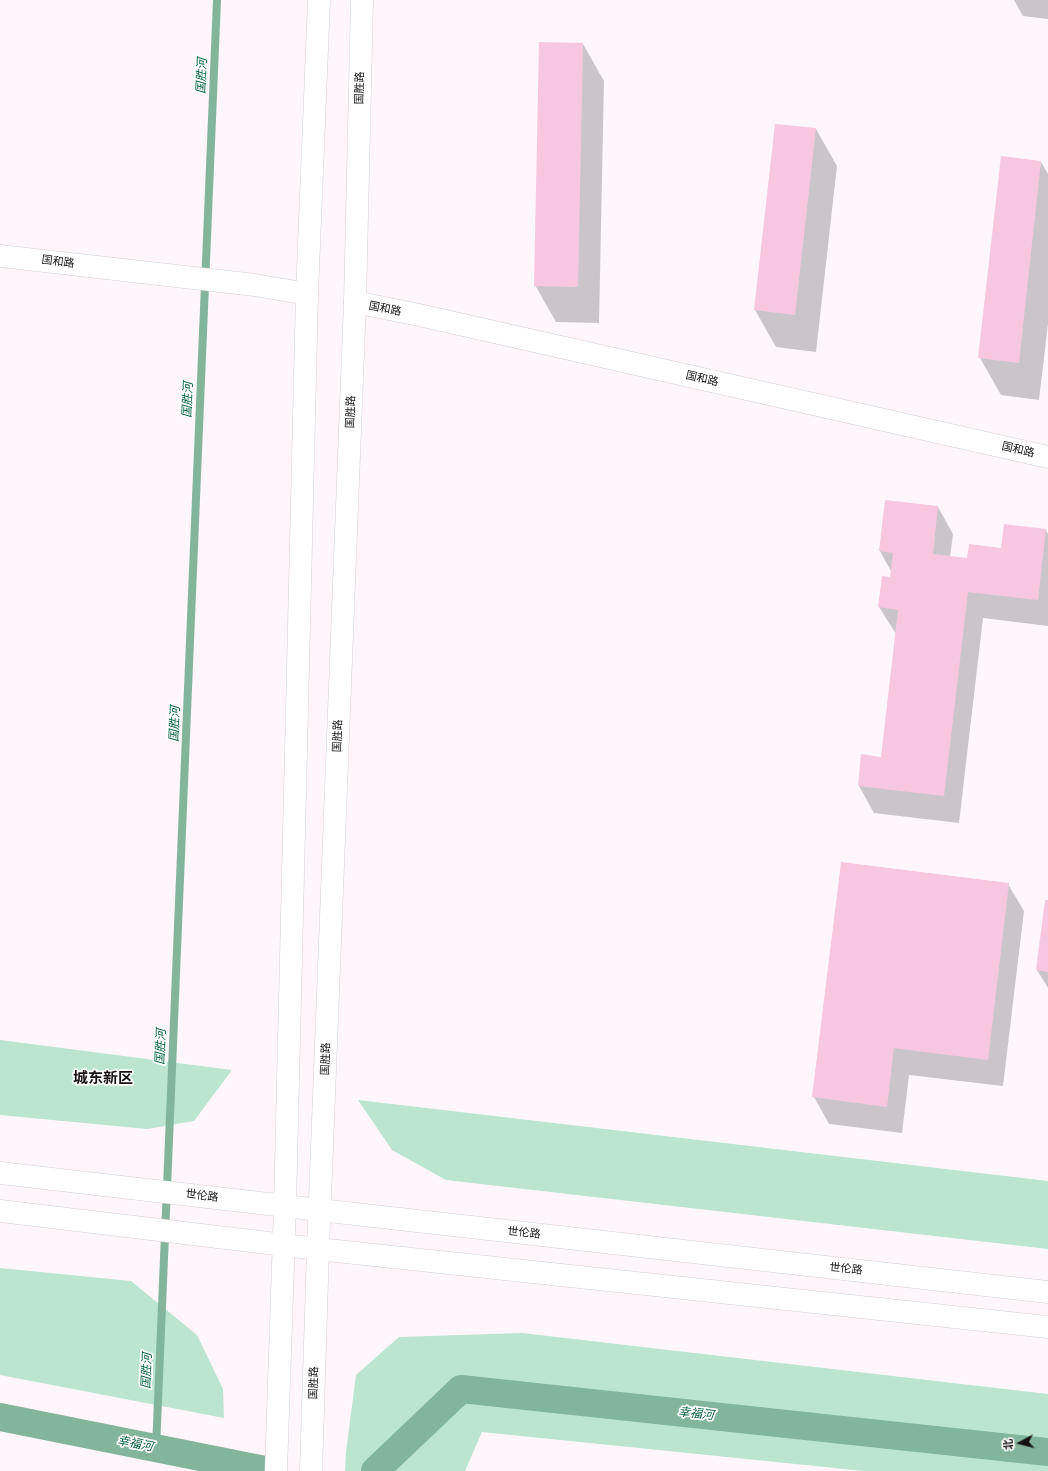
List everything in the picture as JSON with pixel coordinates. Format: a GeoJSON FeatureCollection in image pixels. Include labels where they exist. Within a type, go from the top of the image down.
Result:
{"type":"FeatureCollection","features":[{"type":"Feature","properties":{"kind":"street"},"geometry":{"type":"LineString","coordinates":[[276,1471],[282,1245],[285,1206],[307,294],[318,0]]}},
{"type":"Feature","properties":{"kind":"street","name":"国胜路"},"geometry":{"type":"LineString","coordinates":[[311,1471],[318,1249],[355,302],[362,0]]}},
{"type":"Feature","properties":{"kind":"street","name":"国和路"},"geometry":{"type":"LineString","coordinates":[[0,256],[255,285],[307,294]]}},
{"type":"Feature","properties":{"kind":"street","name":"国和路"},"geometry":{"type":"LineString","coordinates":[[355,302],[1048,457]]}},
{"type":"Feature","properties":{"kind":"street","name":"世伦路"},"geometry":{"type":"LineString","coordinates":[[0,1173],[1048,1292]]}},
{"type":"Feature","properties":{"kind":"street"},"geometry":{"type":"LineString","coordinates":[[0,1211],[318,1249],[1048,1327]]}},
{"type":"Feature","properties":{"kind":"green space"},"geometry":{"type":"Polygon","coordinates":[[[0,1040],[232,1070],[194,1121],[147,1129],[0,1115],[0,1040]]]}},
{"type":"Feature","properties":{"kind":"green space"},"geometry":{"type":"Polygon","coordinates":[[[358,1100],[1048,1181],[1048,1249],[446,1180],[392,1150],[358,1100]]]}},
{"type":"Feature","properties":{"kind":"green space"},"geometry":{"type":"Polygon","coordinates":[[[0,1268],[131,1281],[197,1335],[223,1389],[224,1418],[0,1375],[0,1268]]]}},
{"type":"Feature","properties":{"kind":"green space"},"geometry":{"type":"Polygon","coordinates":[[[522,1333],[1048,1394],[1048,1471],[864,1471],[482,1432],[465,1471],[345,1471],[356,1375],[399,1337],[522,1333]]]}},
{"type":"Feature","properties":{"kind":"building"},"geometry":{"type":"Polygon","coordinates":[[[539,42],[583,43],[578,287],[534,286],[539,42]]]}},
{"type":"Feature","properties":{"kind":"building"},"geometry":{"type":"Polygon","coordinates":[[[775,124],[816,128],[795,315],[754,310],[775,124]]]}},
{"type":"Feature","properties":{"kind":"building"},"geometry":{"type":"Polygon","coordinates":[[[1001,156],[1041,161],[1019,363],[978,358],[1001,156]]]}},
{"type":"Feature","properties":{"kind":"building"},"geometry":{"type":"Polygon","coordinates":[[[885,500],[938,506],[933,554],[967,558],[969,544],[1001,548],[1004,524],[1046,529],[1038,600],[968,592],[944,796],[858,786],[861,754],[881,757],[898,610],[878,607],[882,576],[890,577],[893,553],[879,551],[885,500]]]}},
{"type":"Feature","properties":{"kind":"building"},"geometry":{"type":"Polygon","coordinates":[[[841,862],[1009,883],[988,1060],[894,1048],[887,1107],[812,1097],[841,862]]]}},
{"type":"Feature","properties":{"kind":"building"},"geometry":{"type":"Polygon","coordinates":[[[1045,900],[1048,900],[1048,972],[1036,970],[1045,900]]]}},
{"type":"Feature","properties":{"kind":"waterway","name":"国胜河"},"geometry":{"type":"LineString","coordinates":[[156,1448],[217,0]]}},
{"type":"Feature","properties":{"kind":"waterway","name":"幸福河"},"geometry":{"type":"LineString","coordinates":[[375,1471],[461,1389],[1048,1452]]}},
{"type":"Feature","properties":{"kind":"waterway","name":"幸福河"},"geometry":{"type":"LineString","coordinates":[[0,1417],[270,1471]]}},
{"type":"Feature","properties":{"kind":"district","name":"城东新区"},"geometry":{"type":"Point","coordinates":[103,1079]}}]}
